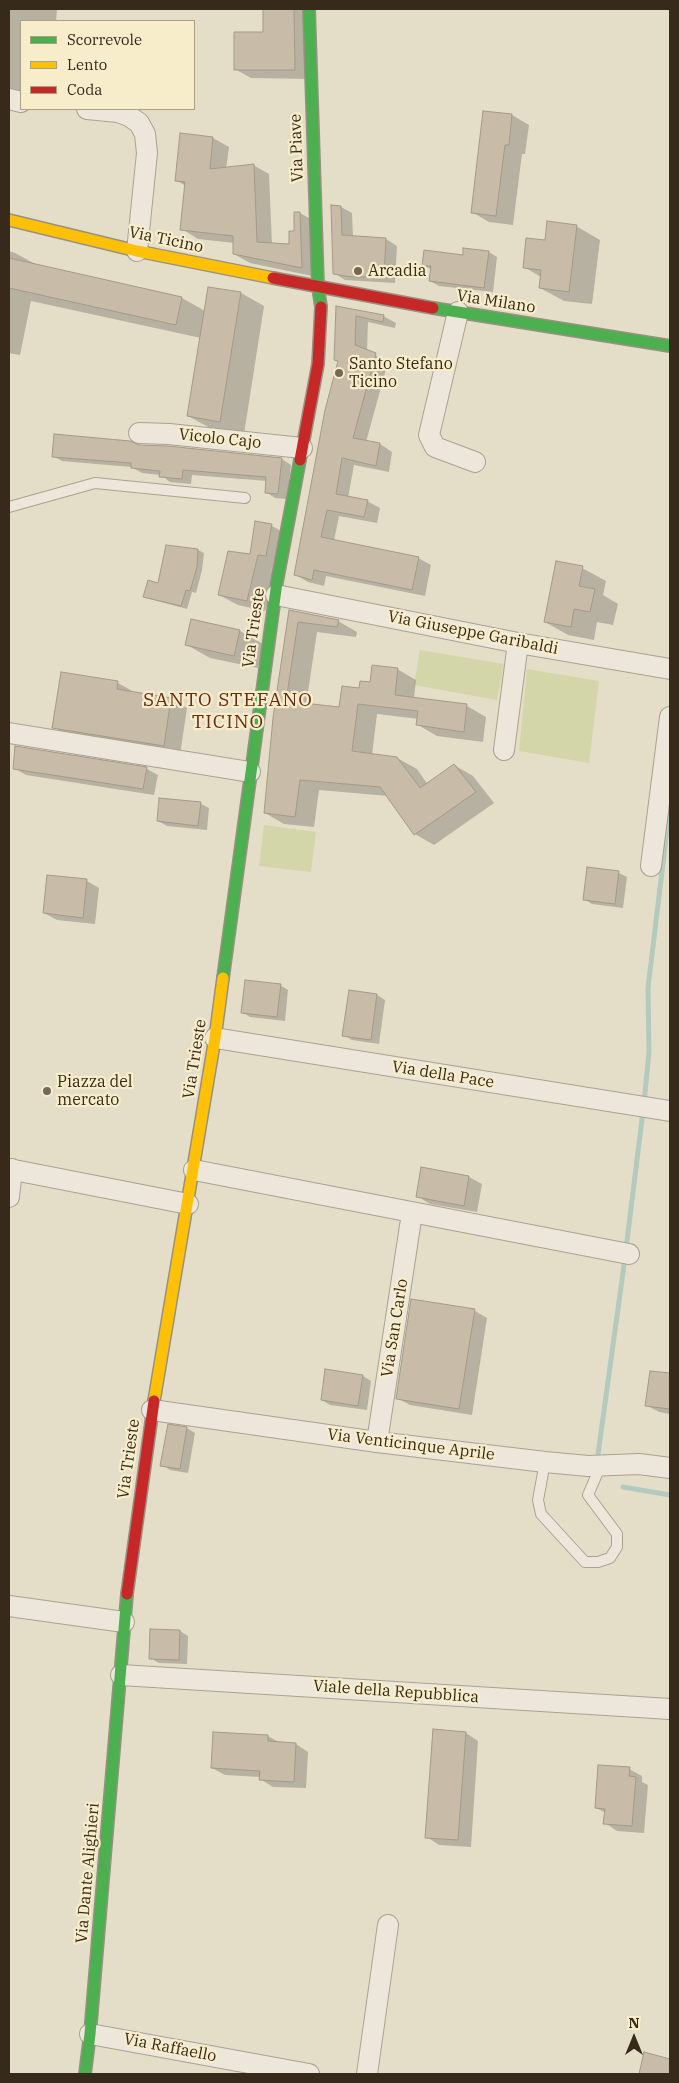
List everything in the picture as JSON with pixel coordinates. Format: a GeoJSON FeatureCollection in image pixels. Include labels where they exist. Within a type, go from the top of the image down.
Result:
{"type":"FeatureCollection","features":[{"type":"Feature","properties":{"kind":"street","name":"Via Piave"},"geometry":{"type":"LineString","coordinates":[[302,448],[318,364],[321,304],[318,287],[309,9]]}},
{"type":"Feature","properties":{"kind":"street"},"geometry":{"type":"LineString","coordinates":[[97,110],[118,112],[129,116],[139,123],[145,134],[147,153],[137,251]]}},
{"type":"Feature","properties":{"kind":"street","name":"Via Ticino"},"geometry":{"type":"LineString","coordinates":[[9,220],[137,251],[318,287]]}},
{"type":"Feature","properties":{"kind":"street","name":"Via Milano"},"geometry":{"type":"LineString","coordinates":[[318,287],[458,312],[670,346]]}},
{"type":"Feature","properties":{"kind":"street"},"geometry":{"type":"LineString","coordinates":[[458,312],[429,435],[435,447],[475,462]]}},
{"type":"Feature","properties":{"kind":"street","name":"Vicolo Cajo"},"geometry":{"type":"LineString","coordinates":[[139,433],[169,434],[302,448]]}},
{"type":"Feature","properties":{"kind":"street","name":"Via Trieste"},"geometry":{"type":"LineString","coordinates":[[121,1675],[124,1622],[152,1410],[215,1038],[250,772],[276,595],[302,448]]}},
{"type":"Feature","properties":{"kind":"street","name":"Via Giuseppe Garibaldi"},"geometry":{"type":"LineString","coordinates":[[276,595],[518,643],[670,669]]}},
{"type":"Feature","properties":{"kind":"street"},"geometry":{"type":"LineString","coordinates":[[504,750],[518,643]]}},
{"type":"Feature","properties":{"kind":"street"},"geometry":{"type":"LineString","coordinates":[[651,866],[666,776],[670,717]]}},
{"type":"Feature","properties":{"kind":"street"},"geometry":{"type":"LineString","coordinates":[[10,739],[250,772]]}},
{"type":"Feature","properties":{"kind":"street","name":"Via della Pace"},"geometry":{"type":"LineString","coordinates":[[215,1038],[670,1111]]}},
{"type":"Feature","properties":{"kind":"street"},"geometry":{"type":"LineString","coordinates":[[9,1197],[10,1169],[188,1204]]}},
{"type":"Feature","properties":{"kind":"street"},"geometry":{"type":"LineString","coordinates":[[194,1170],[624,1253]]}},
{"type":"Feature","properties":{"kind":"street","name":"Via San Carlo"},"geometry":{"type":"LineString","coordinates":[[377,1442],[412,1213]]}},
{"type":"Feature","properties":{"kind":"street","name":"Via Venticinque Aprile"},"geometry":{"type":"LineString","coordinates":[[152,1410],[377,1442],[545,1462],[600,1467],[639,1464],[670,1468]]}},
{"type":"Feature","properties":{"kind":"street"},"geometry":{"type":"LineString","coordinates":[[9,1606],[124,1622]]}},
{"type":"Feature","properties":{"kind":"street","name":"Viale della Repubblica"},"geometry":{"type":"LineString","coordinates":[[121,1675],[670,1709]]}},
{"type":"Feature","properties":{"kind":"street","name":"Via Dante Alighieri"},"geometry":{"type":"LineString","coordinates":[[85,2074],[121,1675]]}},
{"type":"Feature","properties":{"kind":"street"},"geometry":{"type":"LineString","coordinates":[[367,2074],[388,1925]]}},
{"type":"Feature","properties":{"kind":"street","name":"Via Raffaello"},"geometry":{"type":"LineString","coordinates":[[90,2034],[309,2074]]}},
{"type":"Feature","properties":{"kind":"lane"},"geometry":{"type":"LineString","coordinates":[[9,507],[96,482],[245,498]]}},
{"type":"Feature","properties":{"kind":"lane"},"geometry":{"type":"LineString","coordinates":[[545,1462],[538,1500],[541,1514],[585,1562],[598,1562],[610,1558],[617,1547],[617,1534],[588,1495],[600,1467]]}},
{"type":"Feature","properties":{"kind":"green space"},"geometry":{"type":"Polygon","coordinates":[[[420,650],[504,664],[497,700],[414,685],[420,650]]]}},
{"type":"Feature","properties":{"kind":"green space"},"geometry":{"type":"Polygon","coordinates":[[[527,669],[599,681],[589,763],[519,751],[527,669]]]}},
{"type":"Feature","properties":{"kind":"green space"},"geometry":{"type":"Polygon","coordinates":[[[264,825],[316,832],[311,872],[259,866],[264,825]]]}},
{"type":"Feature","properties":{"kind":"building"},"geometry":{"type":"Polygon","coordinates":[[[263,9],[294,9],[295,70],[234,70],[234,32],[263,32],[263,9]]]}},
{"type":"Feature","properties":{"kind":"building"},"geometry":{"type":"Polygon","coordinates":[[[483,111],[512,114],[509,145],[505,145],[496,216],[471,213],[483,111]]]}},
{"type":"Feature","properties":{"kind":"building"},"geometry":{"type":"Polygon","coordinates":[[[180,133],[213,137],[210,169],[254,164],[257,242],[289,244],[289,231],[294,231],[294,212],[300,212],[302,268],[233,254],[233,236],[180,230],[185,182],[175,181],[180,133]]]}},
{"type":"Feature","properties":{"kind":"building"},"geometry":{"type":"Polygon","coordinates":[[[331,205],[341,206],[342,235],[386,238],[384,277],[352,277],[333,274],[331,205]]]}},
{"type":"Feature","properties":{"kind":"building"},"geometry":{"type":"Polygon","coordinates":[[[547,221],[577,225],[569,292],[539,288],[541,270],[523,268],[526,238],[545,240],[547,221]]]}},
{"type":"Feature","properties":{"kind":"building"},"geometry":{"type":"Polygon","coordinates":[[[463,248],[489,251],[484,288],[429,281],[431,266],[422,266],[424,250],[463,255],[463,248]]]}},
{"type":"Feature","properties":{"kind":"building"},"geometry":{"type":"Polygon","coordinates":[[[9,258],[182,297],[176,325],[9,288],[9,258]]]}},
{"type":"Feature","properties":{"kind":"building"},"geometry":{"type":"Polygon","coordinates":[[[208,287],[241,292],[220,422],[187,416],[208,287]]]}},
{"type":"Feature","properties":{"kind":"building"},"geometry":{"type":"Polygon","coordinates":[[[336,306],[384,315],[383,322],[356,316],[355,345],[376,353],[353,438],[380,443],[376,466],[342,458],[336,494],[368,500],[364,517],[327,510],[321,537],[419,557],[412,590],[314,570],[312,580],[294,575],[325,410],[338,361],[334,360],[336,306]]]}},
{"type":"Feature","properties":{"kind":"building"},"geometry":{"type":"Polygon","coordinates":[[[54,434],[130,441],[139,445],[168,446],[282,458],[278,494],[265,493],[266,477],[183,470],[182,479],[159,477],[160,471],[131,468],[131,463],[52,457],[54,434]]]}},
{"type":"Feature","properties":{"kind":"building"},"geometry":{"type":"Polygon","coordinates":[[[255,521],[272,524],[266,556],[258,555],[247,601],[218,595],[228,551],[250,554],[255,521]]]}},
{"type":"Feature","properties":{"kind":"building"},"geometry":{"type":"Polygon","coordinates":[[[166,545],[198,549],[197,567],[190,591],[186,590],[181,606],[143,597],[148,580],[158,583],[166,545]]]}},
{"type":"Feature","properties":{"kind":"building"},"geometry":{"type":"Polygon","coordinates":[[[556,561],[583,566],[579,586],[595,589],[590,612],[574,609],[571,627],[544,622],[556,561]]]}},
{"type":"Feature","properties":{"kind":"building"},"geometry":{"type":"Polygon","coordinates":[[[289,610],[339,620],[337,627],[298,622],[286,701],[339,707],[342,686],[359,688],[360,681],[370,682],[372,665],[398,668],[395,695],[467,704],[464,732],[416,725],[418,711],[358,704],[352,751],[397,757],[420,788],[454,764],[476,792],[414,835],[380,787],[300,780],[295,817],[264,813],[273,718],[289,610]]]}},
{"type":"Feature","properties":{"kind":"building"},"geometry":{"type":"Polygon","coordinates":[[[191,619],[240,630],[234,656],[185,645],[191,619]]]}},
{"type":"Feature","properties":{"kind":"building"},"geometry":{"type":"Polygon","coordinates":[[[61,672],[118,681],[117,689],[171,698],[164,746],[52,728],[61,672]]]}},
{"type":"Feature","properties":{"kind":"building"},"geometry":{"type":"Polygon","coordinates":[[[15,746],[147,767],[143,789],[13,769],[15,746]]]}},
{"type":"Feature","properties":{"kind":"building"},"geometry":{"type":"Polygon","coordinates":[[[159,798],[201,802],[198,826],[157,821],[159,798]]]}},
{"type":"Feature","properties":{"kind":"building"},"geometry":{"type":"Polygon","coordinates":[[[587,867],[619,871],[615,904],[583,900],[587,867]]]}},
{"type":"Feature","properties":{"kind":"building"},"geometry":{"type":"Polygon","coordinates":[[[47,875],[87,879],[83,918],[43,913],[47,875]]]}},
{"type":"Feature","properties":{"kind":"building"},"geometry":{"type":"Polygon","coordinates":[[[245,980],[281,984],[277,1017],[241,1013],[245,980]]]}},
{"type":"Feature","properties":{"kind":"building"},"geometry":{"type":"Polygon","coordinates":[[[349,990],[377,994],[371,1040],[342,1036],[349,990]]]}},
{"type":"Feature","properties":{"kind":"building"},"geometry":{"type":"Polygon","coordinates":[[[421,1167],[469,1176],[464,1206],[416,1197],[421,1167]]]}},
{"type":"Feature","properties":{"kind":"building"},"geometry":{"type":"Polygon","coordinates":[[[411,1299],[475,1309],[459,1409],[396,1399],[411,1299]]]}},
{"type":"Feature","properties":{"kind":"building"},"geometry":{"type":"Polygon","coordinates":[[[325,1369],[363,1375],[358,1406],[321,1400],[325,1369]]]}},
{"type":"Feature","properties":{"kind":"building"},"geometry":{"type":"Polygon","coordinates":[[[650,1371],[670,1373],[670,1409],[645,1406],[650,1371]]]}},
{"type":"Feature","properties":{"kind":"building"},"geometry":{"type":"Polygon","coordinates":[[[168,1424],[187,1427],[180,1469],[160,1466],[168,1424]]]}},
{"type":"Feature","properties":{"kind":"building"},"geometry":{"type":"Polygon","coordinates":[[[150,1629],[180,1630],[179,1660],[149,1659],[150,1629]]]}},
{"type":"Feature","properties":{"kind":"building"},"geometry":{"type":"Polygon","coordinates":[[[433,1729],[466,1732],[458,1840],[425,1838],[433,1729]]]}},
{"type":"Feature","properties":{"kind":"building"},"geometry":{"type":"Polygon","coordinates":[[[213,1732],[268,1735],[268,1741],[296,1743],[294,1782],[259,1780],[260,1771],[211,1768],[213,1732]]]}},
{"type":"Feature","properties":{"kind":"building"},"geometry":{"type":"Polygon","coordinates":[[[598,1765],[630,1767],[629,1776],[636,1777],[632,1826],[603,1824],[605,1809],[595,1808],[598,1765]]]}},
{"type":"Feature","properties":{"kind":"building"},"geometry":{"type":"Polygon","coordinates":[[[644,2052],[670,2059],[670,2074],[639,2074],[644,2052]]]}},
{"type":"Feature","properties":{"kind":"waterway"},"geometry":{"type":"LineString","coordinates":[[644,1103],[649,1052],[648,988],[670,805]]}},
{"type":"Feature","properties":{"kind":"waterway"},"geometry":{"type":"LineString","coordinates":[[626,1249],[643,1111]]}},
{"type":"Feature","properties":{"kind":"waterway"},"geometry":{"type":"LineString","coordinates":[[598,1454],[625,1258]]}},
{"type":"Feature","properties":{"kind":"waterway"},"geometry":{"type":"LineString","coordinates":[[623,1487],[670,1495]]}},
{"type":"Feature","properties":{"kind":"traffic: fast"},"geometry":{"type":"LineString","coordinates":[[309,9],[318,287],[321,307]]}},
{"type":"Feature","properties":{"kind":"traffic: fast"},"geometry":{"type":"LineString","coordinates":[[433,308],[670,346]]}},
{"type":"Feature","properties":{"kind":"traffic: fast"},"geometry":{"type":"LineString","coordinates":[[223,978],[277,582],[300,460]]}},
{"type":"Feature","properties":{"kind":"traffic: fast"},"geometry":{"type":"LineString","coordinates":[[85,2074],[127,1594]]}},
{"type":"Feature","properties":{"kind":"traffic: slow"},"geometry":{"type":"LineString","coordinates":[[9,220],[137,251],[273,278]]}},
{"type":"Feature","properties":{"kind":"traffic: slow"},"geometry":{"type":"LineString","coordinates":[[154,1401],[215,1038],[223,978]]}},
{"type":"Feature","properties":{"kind":"traffic: jam"},"geometry":{"type":"LineString","coordinates":[[273,278],[433,308]]}},
{"type":"Feature","properties":{"kind":"traffic: jam"},"geometry":{"type":"LineString","coordinates":[[300,460],[318,364],[321,307]]}},
{"type":"Feature","properties":{"kind":"traffic: jam"},"geometry":{"type":"LineString","coordinates":[[127,1594],[154,1401]]}},
{"type":"Feature","properties":{"kind":"place","name":"Arcadia"},"geometry":{"type":"Point","coordinates":[358,271]}},
{"type":"Feature","properties":{"kind":"place","name":"Santo Stefano Ticino"},"geometry":{"type":"Point","coordinates":[339,373]}},
{"type":"Feature","properties":{"kind":"place","name":"Piazza del mercato"},"geometry":{"type":"Point","coordinates":[47,1091]}},
{"type":"Feature","properties":{"kind":"district","name":"SANTO STEFANO TICINO"},"geometry":{"type":"Point","coordinates":[228,712]}}]}
